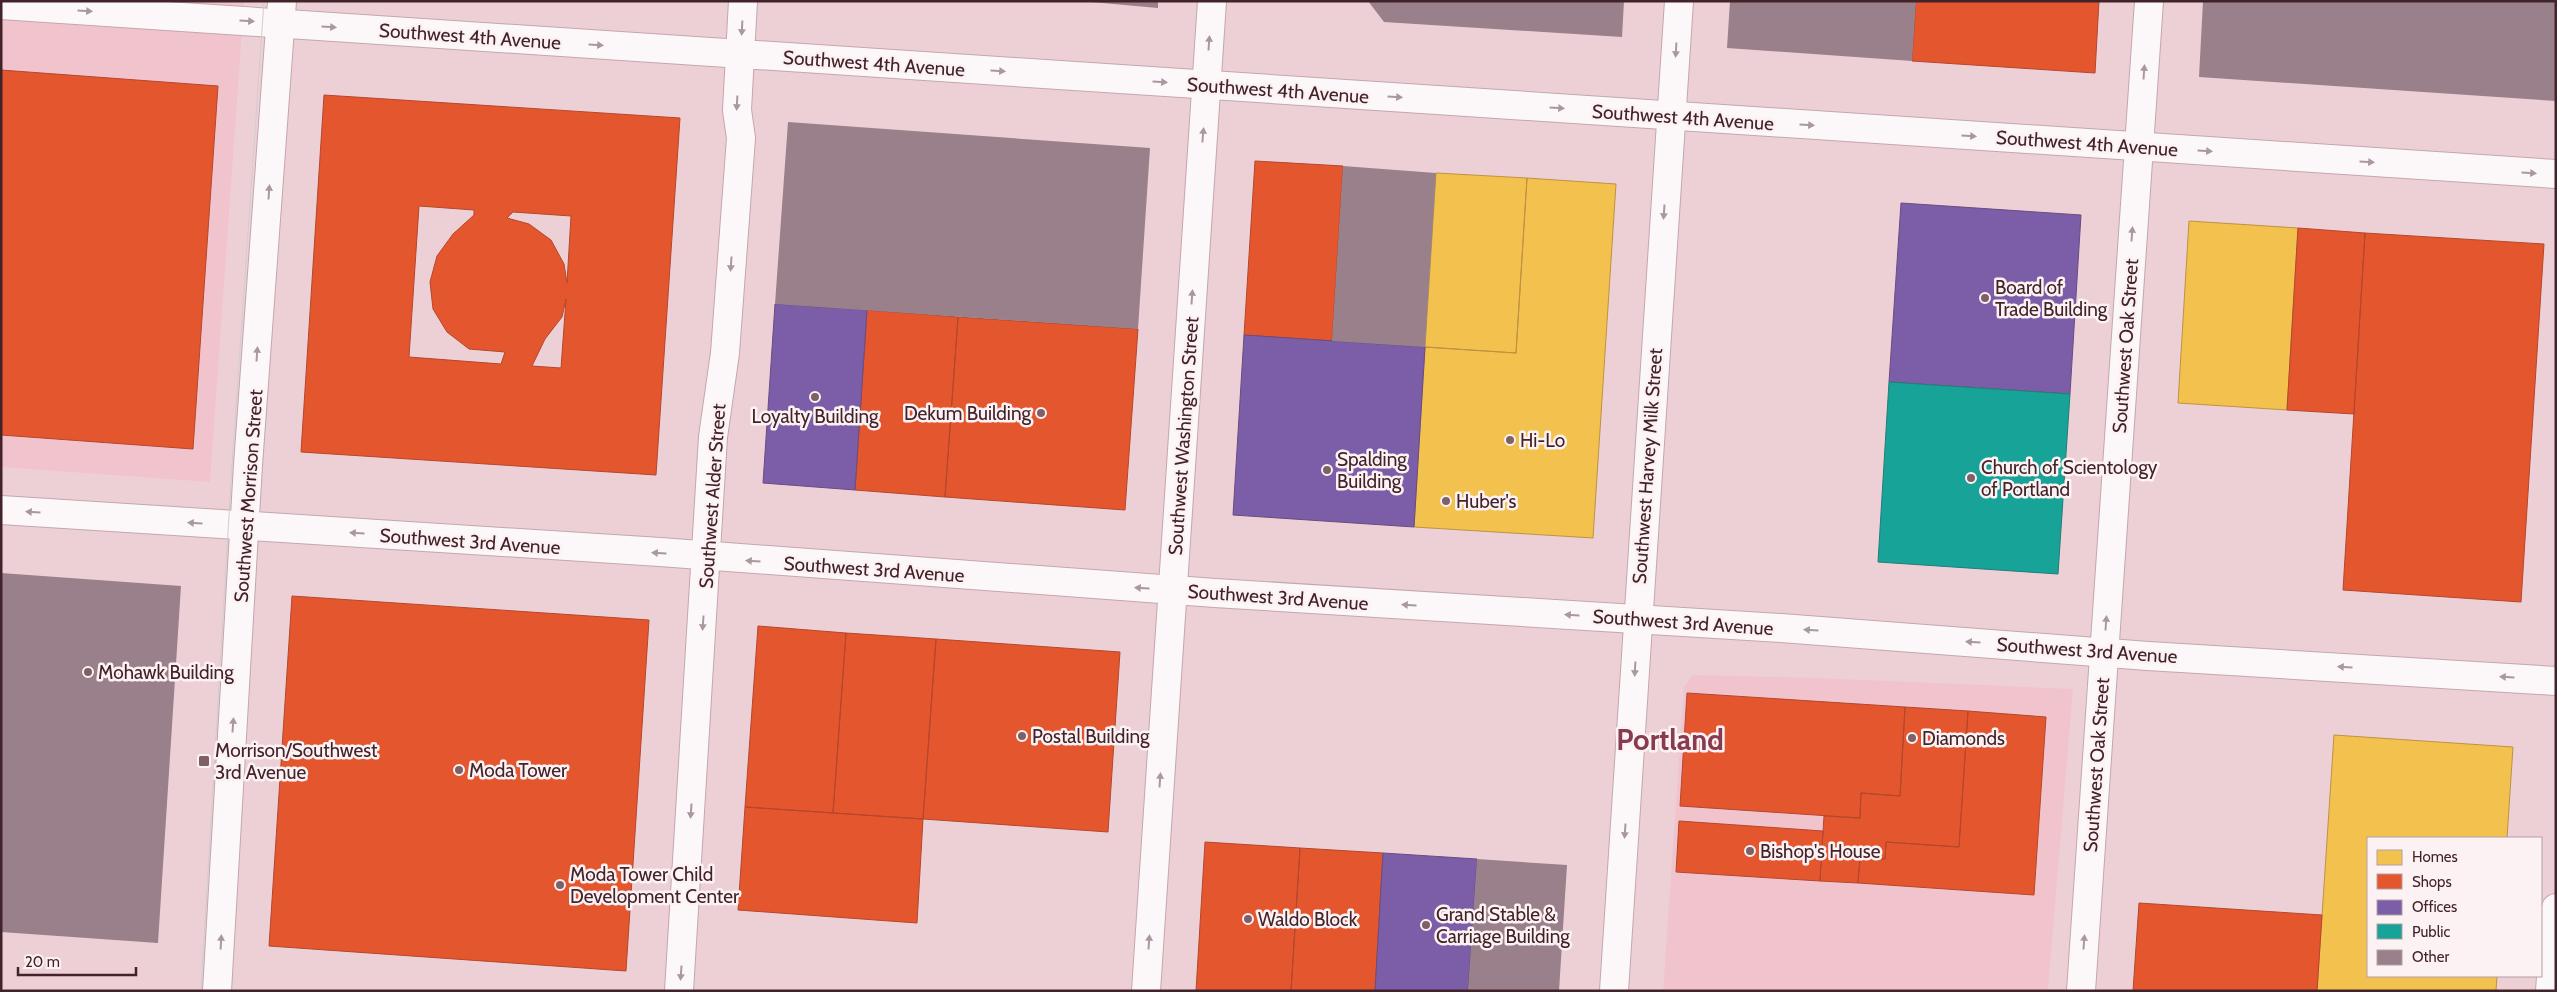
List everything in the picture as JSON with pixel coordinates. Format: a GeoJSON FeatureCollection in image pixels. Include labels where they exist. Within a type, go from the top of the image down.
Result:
{"type":"FeatureCollection","features":[{"type":"Feature","properties":{"kind":"main road","name":"Southwest Alder Street"},"geometry":{"type":"LineString","coordinates":[[679,991],[708,557],[713,437],[725,353],[741,138],[737,110],[743,1]]}},
{"type":"Feature","properties":{"kind":"main road","name":"Southwest Washington Street"},"geometry":{"type":"LineString","coordinates":[[1146,991],[1212,1]]}},
{"type":"Feature","properties":{"kind":"main road","name":"Southwest Harvey Milk Street"},"geometry":{"type":"LineString","coordinates":[[1614,991],[1679,1]]}},
{"type":"Feature","properties":{"kind":"main road","name":"Southwest Oak Street"},"geometry":{"type":"LineString","coordinates":[[2081,991],[2149,1]]}},
{"type":"Feature","properties":{"kind":"main road","name":"Southwest 4th Avenue"},"geometry":{"type":"LineString","coordinates":[[1,5],[281,13],[740,54],[2556,174]]}},
{"type":"Feature","properties":{"kind":"main road","name":"Southwest Morrison Street"},"geometry":{"type":"LineString","coordinates":[[217,991],[245,527],[281,13]]}},
{"type":"Feature","properties":{"kind":"main road","name":"Southwest 3rd Avenue"},"geometry":{"type":"LineString","coordinates":[[1,510],[1173,590],[2556,681]]}},
{"type":"Feature","properties":{"kind":"main road"},"geometry":{"type":"LineString","coordinates":[[2550,991],[2556,908]]}},
{"type":"Feature","properties":{"kind":"shaded area"},"geometry":{"type":"Polygon","coordinates":[[[1,1],[244,1],[210,482],[1,467],[1,1]]]}},
{"type":"Feature","properties":{"kind":"shaded area"},"geometry":{"type":"Polygon","coordinates":[[[1692,675],[1819,678],[2073,689],[2048,991],[1663,991],[1684,687],[1692,675]]]}},
{"type":"Feature","properties":{"kind":"building: Homes"},"geometry":{"type":"Polygon","coordinates":[[[1436,173],[1527,178],[1516,353],[1425,347],[1436,173]]]}},
{"type":"Feature","properties":{"kind":"building: Homes","name":"Hi-Lo"},"geometry":{"type":"Polygon","coordinates":[[[1527,178],[1616,184],[1593,538],[1414,527],[1425,347],[1516,353],[1527,178]]]}},
{"type":"Feature","properties":{"kind":"building: Homes"},"geometry":{"type":"Polygon","coordinates":[[[2189,221],[2298,228],[2287,410],[2178,403],[2189,221]]]}},
{"type":"Feature","properties":{"kind":"building: Homes"},"geometry":{"type":"Polygon","coordinates":[[[2334,735],[2513,747],[2507,837],[2367,837],[2367,977],[2497,977],[2496,991],[2317,991],[2334,735]]]}},
{"type":"Feature","properties":{"kind":"building: Shops"},"geometry":{"type":"Polygon","coordinates":[[[1916,1],[2099,1],[2095,73],[1912,61],[1916,1]]]}},
{"type":"Feature","properties":{"kind":"building: Shops"},"geometry":{"type":"Polygon","coordinates":[[[1,70],[218,86],[193,449],[1,435],[1,70]]]}},
{"type":"Feature","properties":{"kind":"building: Shops"},"geometry":{"type":"Polygon","coordinates":[[[324,95],[680,118],[656,475],[301,452],[324,95]],[[419,206],[409,357],[501,364],[505,352],[469,349],[447,332],[433,309],[430,282],[437,256],[453,234],[474,215],[474,210],[419,206]],[[513,212],[507,218],[529,224],[551,240],[564,264],[567,283],[571,216],[513,212]],[[566,299],[562,317],[545,339],[532,366],[561,368],[566,299]]]}},
{"type":"Feature","properties":{"kind":"building: Shops"},"geometry":{"type":"Polygon","coordinates":[[[1255,161],[1343,166],[1332,341],[1244,335],[1255,161]]]}},
{"type":"Feature","properties":{"kind":"building: Shops"},"geometry":{"type":"Polygon","coordinates":[[[2298,228],[2365,233],[2354,414],[2287,410],[2298,228]]]}},
{"type":"Feature","properties":{"kind":"building: Shops"},"geometry":{"type":"Polygon","coordinates":[[[2365,233],[2544,244],[2521,602],[2343,590],[2365,233]]]}},
{"type":"Feature","properties":{"kind":"building: Shops"},"geometry":{"type":"Polygon","coordinates":[[[867,310],[958,317],[945,497],[855,490],[867,310]]]}},
{"type":"Feature","properties":{"kind":"building: Shops","name":"Dekum Building"},"geometry":{"type":"Polygon","coordinates":[[[958,317],[1138,329],[1125,510],[945,497],[958,317]]]}},
{"type":"Feature","properties":{"kind":"building: Shops","name":"Moda Tower"},"geometry":{"type":"Polygon","coordinates":[[[292,596],[649,620],[626,971],[269,946],[292,596]]]}},
{"type":"Feature","properties":{"kind":"building: Shops"},"geometry":{"type":"Polygon","coordinates":[[[758,626],[846,633],[833,813],[745,807],[758,626]]]}},
{"type":"Feature","properties":{"kind":"building: Shops"},"geometry":{"type":"Polygon","coordinates":[[[846,633],[936,639],[923,819],[833,813],[846,633]]]}},
{"type":"Feature","properties":{"kind":"building: Shops","name":"Postal Building"},"geometry":{"type":"Polygon","coordinates":[[[936,639],[1120,652],[1108,832],[923,819],[936,639]]]}},
{"type":"Feature","properties":{"kind":"building: Shops"},"geometry":{"type":"Polygon","coordinates":[[[1687,693],[1905,707],[1900,796],[1861,793],[1860,818],[1680,806],[1687,693]]]}},
{"type":"Feature","properties":{"kind":"building: Shops"},"geometry":{"type":"Polygon","coordinates":[[[1905,707],[1968,711],[1959,847],[1886,842],[1885,859],[1860,858],[1858,883],[1820,881],[1824,816],[1860,818],[1861,793],[1900,796],[1905,707]]]}},
{"type":"Feature","properties":{"kind":"building: Shops"},"geometry":{"type":"Polygon","coordinates":[[[1968,711],[2046,717],[2034,895],[1858,883],[1860,858],[1885,859],[1886,842],[1959,847],[1968,711]]]}},
{"type":"Feature","properties":{"kind":"building: Shops"},"geometry":{"type":"Polygon","coordinates":[[[745,807],[923,819],[917,923],[738,910],[745,807]]]}},
{"type":"Feature","properties":{"kind":"building: Shops","name":"Bishop's House"},"geometry":{"type":"Polygon","coordinates":[[[1679,821],[1823,831],[1820,881],[1676,872],[1679,821]]]}},
{"type":"Feature","properties":{"kind":"building: Shops","name":"Waldo Block"},"geometry":{"type":"Polygon","coordinates":[[[1205,842],[1300,848],[1291,991],[1196,991],[1205,842]]]}},
{"type":"Feature","properties":{"kind":"building: Shops"},"geometry":{"type":"Polygon","coordinates":[[[1300,848],[1383,853],[1375,991],[1291,991],[1300,848]]]}},
{"type":"Feature","properties":{"kind":"building: Shops"},"geometry":{"type":"Polygon","coordinates":[[[2139,903],[2322,915],[2317,991],[2133,991],[2139,903]]]}},
{"type":"Feature","properties":{"kind":"building: Offices","name":"Board of Trade Building"},"geometry":{"type":"Polygon","coordinates":[[[1901,203],[2081,215],[2070,394],[1889,382],[1901,203]]]}},
{"type":"Feature","properties":{"kind":"building: Offices","name":"Loyalty Building"},"geometry":{"type":"Polygon","coordinates":[[[775,304],[867,310],[855,490],[763,483],[775,304]]]}},
{"type":"Feature","properties":{"kind":"building: Offices","name":"Spalding Building"},"geometry":{"type":"Polygon","coordinates":[[[1244,335],[1425,347],[1414,527],[1233,515],[1244,335]]]}},
{"type":"Feature","properties":{"kind":"building: Offices","name":"Grand Stable & Carriage Building"},"geometry":{"type":"Polygon","coordinates":[[[1383,853],[1477,859],[1468,991],[1375,991],[1383,853]]]}},
{"type":"Feature","properties":{"kind":"building: Public"},"geometry":{"type":"Polygon","coordinates":[[[1889,382],[2070,394],[2058,574],[1878,562],[1889,382]]]}},
{"type":"Feature","properties":{"kind":"building: Other"},"geometry":{"type":"Polygon","coordinates":[[[1080,1],[1158,1],[1158,8],[1080,1]]]}},
{"type":"Feature","properties":{"kind":"building: Other"},"geometry":{"type":"Polygon","coordinates":[[[1368,1],[1624,1],[1622,37],[1384,22],[1368,1]]]}},
{"type":"Feature","properties":{"kind":"building: Other"},"geometry":{"type":"Polygon","coordinates":[[[1730,1],[1916,1],[1912,61],[1727,48],[1730,1]]]}},
{"type":"Feature","properties":{"kind":"building: Other"},"geometry":{"type":"Polygon","coordinates":[[[2203,1],[2556,1],[2556,101],[2199,77],[2203,1]]]}},
{"type":"Feature","properties":{"kind":"building: Other"},"geometry":{"type":"Polygon","coordinates":[[[788,122],[1150,148],[1138,329],[775,304],[788,122]]]}},
{"type":"Feature","properties":{"kind":"building: Other"},"geometry":{"type":"Polygon","coordinates":[[[1343,166],[1436,173],[1425,347],[1332,341],[1343,166]]]}},
{"type":"Feature","properties":{"kind":"building: Other"},"geometry":{"type":"Polygon","coordinates":[[[1,573],[181,586],[158,943],[1,932],[1,573]]]}},
{"type":"Feature","properties":{"kind":"building: Other"},"geometry":{"type":"Polygon","coordinates":[[[1477,859],[1567,865],[1559,991],[1468,991],[1477,859]]]}},
{"type":"Feature","properties":{"kind":"tram line"},"geometry":{"type":"LineString","coordinates":[[201,991],[232,465],[264,1]]}},
{"type":"Feature","properties":{"kind":"place","name":"Board of Trade Building"},"geometry":{"type":"Point","coordinates":[1985,298]}},
{"type":"Feature","properties":{"kind":"place","name":"Loyalty Building"},"geometry":{"type":"Point","coordinates":[815,397]}},
{"type":"Feature","properties":{"kind":"place","name":"Dekum Building"},"geometry":{"type":"Point","coordinates":[1041,413]}},
{"type":"Feature","properties":{"kind":"place","name":"Hi-Lo"},"geometry":{"type":"Point","coordinates":[1510,440]}},
{"type":"Feature","properties":{"kind":"place","name":"Spalding Building"},"geometry":{"type":"Point","coordinates":[1327,470]}},
{"type":"Feature","properties":{"kind":"place","name":"Church of Scientology of Portland"},"geometry":{"type":"Point","coordinates":[1971,478]}},
{"type":"Feature","properties":{"kind":"place","name":"Huber's"},"geometry":{"type":"Point","coordinates":[1446,501]}},
{"type":"Feature","properties":{"kind":"place","name":"Mohawk Building"},"geometry":{"type":"Point","coordinates":[88,672]}},
{"type":"Feature","properties":{"kind":"place","name":"Postal Building"},"geometry":{"type":"Point","coordinates":[1022,736]}},
{"type":"Feature","properties":{"kind":"place","name":"Diamonds"},"geometry":{"type":"Point","coordinates":[1912,738]}},
{"type":"Feature","properties":{"kind":"place","name":"Morrison/Southwest 3rd Avenue"},"geometry":{"type":"Point","coordinates":[204,761]}},
{"type":"Feature","properties":{"kind":"place","name":"Moda Tower"},"geometry":{"type":"Point","coordinates":[459,770]}},
{"type":"Feature","properties":{"kind":"place","name":"Bishop's House"},"geometry":{"type":"Point","coordinates":[1750,851]}},
{"type":"Feature","properties":{"kind":"place","name":"Moda Tower Child Development Center"},"geometry":{"type":"Point","coordinates":[560,885]}},
{"type":"Feature","properties":{"kind":"place","name":"Waldo Block"},"geometry":{"type":"Point","coordinates":[1248,919]}},
{"type":"Feature","properties":{"kind":"place","name":"Grand Stable & Carriage Building"},"geometry":{"type":"Point","coordinates":[1426,925]}},
{"type":"Feature","properties":{"kind":"district","name":"Portland"},"geometry":{"type":"Point","coordinates":[1670,740]}}]}
